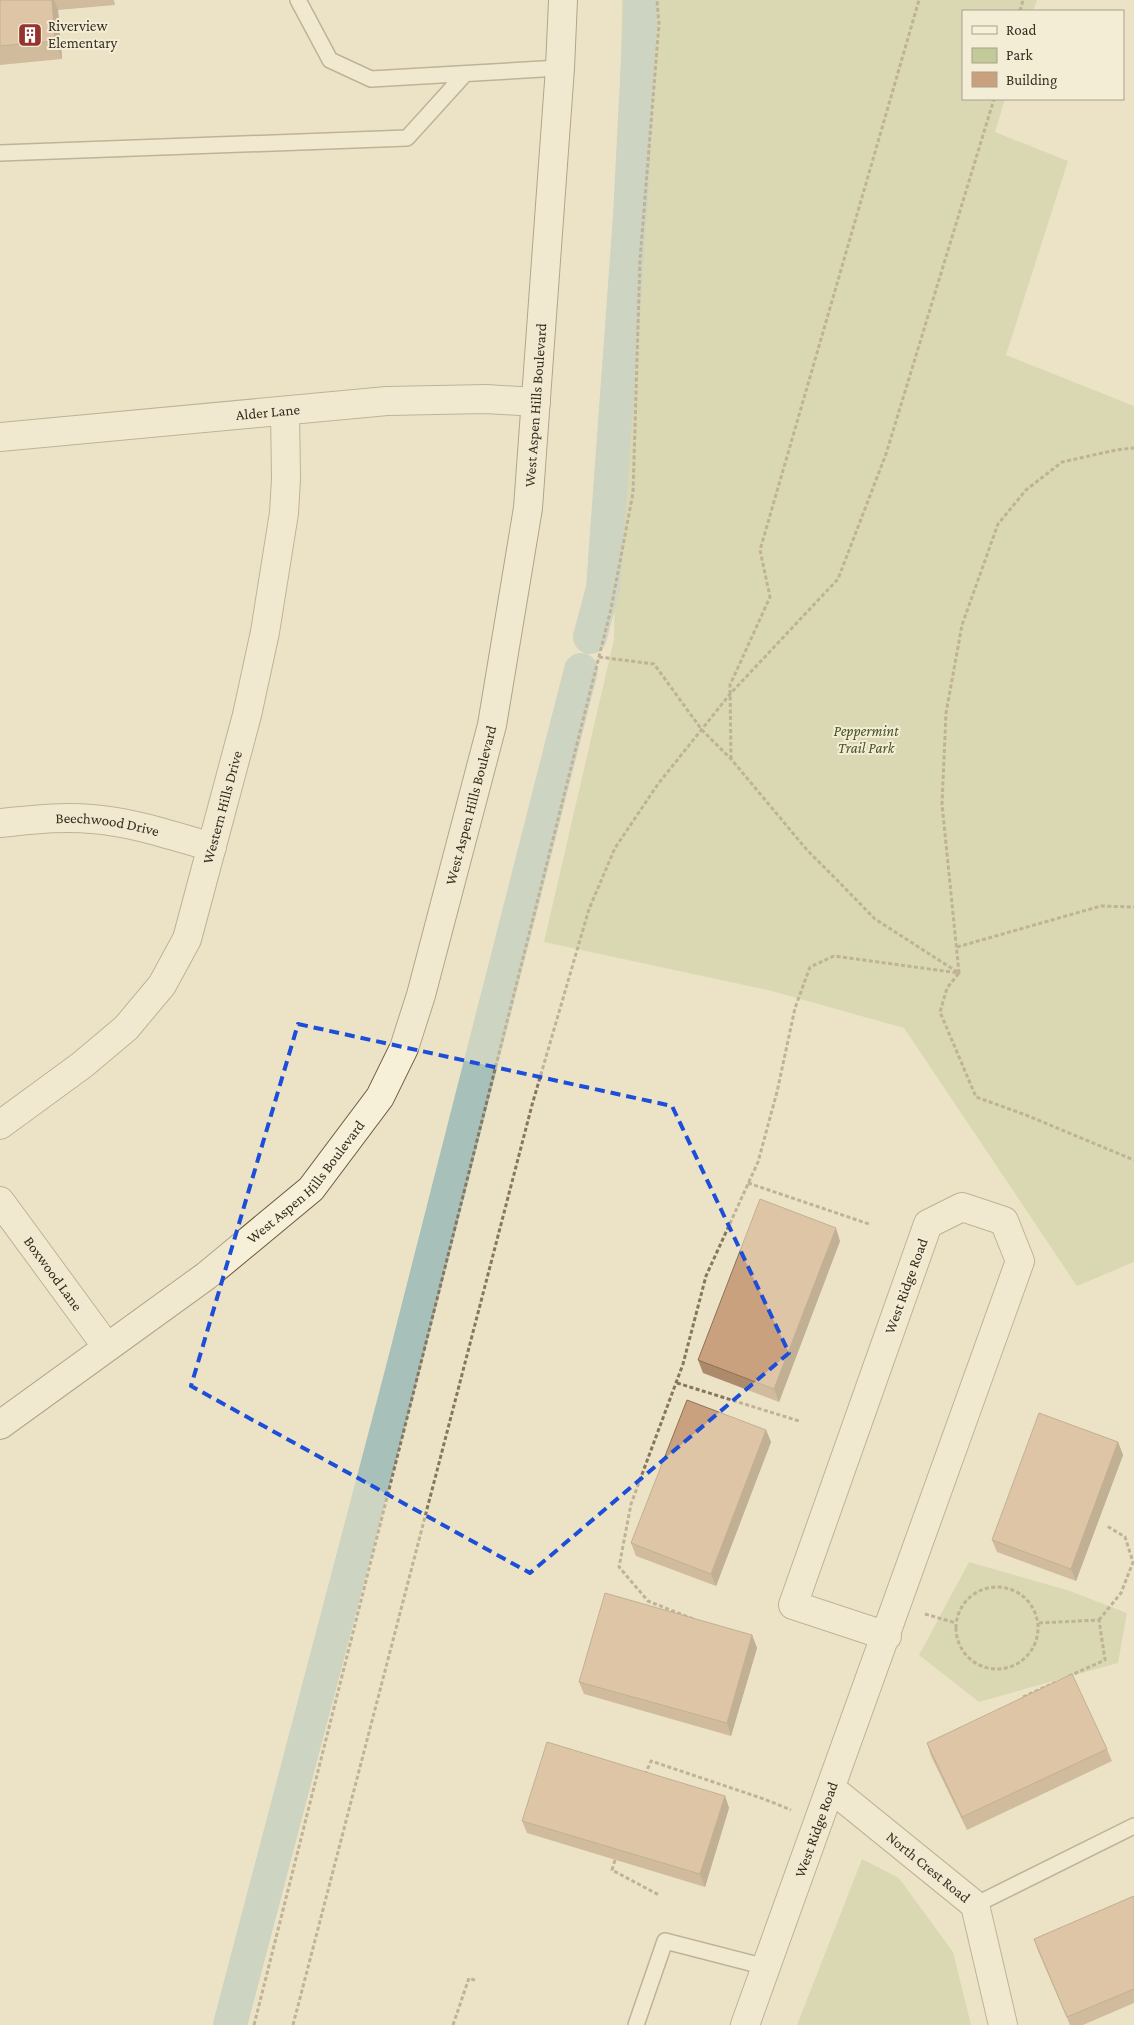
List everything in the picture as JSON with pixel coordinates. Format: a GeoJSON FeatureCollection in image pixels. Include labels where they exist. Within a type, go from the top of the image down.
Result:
{"type":"FeatureCollection","features":[{"type":"Feature","properties":{"kind":"street","name":"West Aspen Hills Boulevard"},"geometry":{"type":"LineString","coordinates":[[0,1425],[206,1276],[311,1189],[380,1098],[404,1048],[421,995],[492,725],[528,508],[560,68],[563,0]]}},
{"type":"Feature","properties":{"kind":"street","name":"Alder Lane"},"geometry":{"type":"LineString","coordinates":[[0,437],[387,401],[486,399],[536,402]]}},
{"type":"Feature","properties":{"kind":"street","name":"Western Hills Drive"},"geometry":{"type":"LineString","coordinates":[[0,1125],[105,1048],[126,1028],[146,1006],[171,970],[187,939],[247,715],[265,632],[284,513],[286,479],[285,411]]}},
{"type":"Feature","properties":{"kind":"street","name":"Beechwood Drive"},"geometry":{"type":"LineString","coordinates":[[0,823],[66,818],[93,819],[145,828],[212,848]]}},
{"type":"Feature","properties":{"kind":"street","name":"Boxwood Lane"},"geometry":{"type":"LineString","coordinates":[[0,1201],[107,1347]]}},
{"type":"Feature","properties":{"kind":"street","name":"West Ridge Road"},"geometry":{"type":"LineString","coordinates":[[745,2025],[832,1789],[887,1636],[1020,1261],[1004,1221],[962,1207],[928,1224],[793,1605],[887,1636]]}},
{"type":"Feature","properties":{"kind":"street","name":"North Crest Road"},"geometry":{"type":"LineString","coordinates":[[832,1789],[975,1905],[1003,2025]]}},
{"type":"Feature","properties":{"kind":"lane"},"geometry":{"type":"LineString","coordinates":[[298,0],[330,60],[371,79],[560,68]]}},
{"type":"Feature","properties":{"kind":"lane"},"geometry":{"type":"LineString","coordinates":[[0,153],[407,138],[465,74]]}},
{"type":"Feature","properties":{"kind":"lane"},"geometry":{"type":"LineString","coordinates":[[975,1905],[1134,1826]]}},
{"type":"Feature","properties":{"kind":"lane"},"geometry":{"type":"LineString","coordinates":[[636,2025],[665,1941],[766,1967]]}},
{"type":"Feature","properties":{"kind":"path"},"geometry":{"type":"LineString","coordinates":[[254,2025],[611,609],[633,493],[640,260],[659,24],[657,0]]}},
{"type":"Feature","properties":{"kind":"path"},"geometry":{"type":"LineString","coordinates":[[731,759],[730,685],[770,597],[760,550],[919,0]]}},
{"type":"Feature","properties":{"kind":"path"},"geometry":{"type":"LineString","coordinates":[[293,2025],[532,1105],[589,909],[615,848],[658,784],[730,694],[838,579],[886,454],[994,100]]}},
{"type":"Feature","properties":{"kind":"path"},"geometry":{"type":"LineString","coordinates":[[1134,448],[1062,462],[1026,490],[998,524],[968,607],[962,625],[946,713],[943,794],[959,973],[946,988],[940,1012],[976,1098],[1026,1115],[1134,1160]]}},
{"type":"Feature","properties":{"kind":"path"},"geometry":{"type":"LineString","coordinates":[[599,657],[654,664],[702,730],[731,759],[807,850],[875,919],[959,973]]}},
{"type":"Feature","properties":{"kind":"path"},"geometry":{"type":"LineString","coordinates":[[957,947],[1101,906],[1134,908]]}},
{"type":"Feature","properties":{"kind":"path"},"geometry":{"type":"LineString","coordinates":[[699,1621],[648,1602],[619,1567],[631,1504],[677,1383],[706,1276],[758,1162],[777,1092],[795,1008],[810,967],[834,956],[959,973]]}},
{"type":"Feature","properties":{"kind":"path"},"geometry":{"type":"LineString","coordinates":[[748,1183],[869,1224]]}},
{"type":"Feature","properties":{"kind":"path"},"geometry":{"type":"LineString","coordinates":[[677,1383],[799,1421]]}},
{"type":"Feature","properties":{"kind":"path"},"geometry":{"type":"LineString","coordinates":[[1068,1676],[1105,1660],[1099,1620],[1121,1593],[1133,1562],[1125,1537],[1107,1526]]}},
{"type":"Feature","properties":{"kind":"path"},"geometry":{"type":"LineString","coordinates":[[1004,1587],[1017,1592],[1035,1610],[1039,1623],[1033,1650],[1024,1660],[1011,1667],[997,1669],[984,1667],[971,1660],[962,1650],[957,1637],[956,1623],[960,1610],[967,1599],[978,1592],[991,1588],[1004,1587]]}},
{"type":"Feature","properties":{"kind":"path"},"geometry":{"type":"LineString","coordinates":[[922,1613],[956,1623]]}},
{"type":"Feature","properties":{"kind":"path"},"geometry":{"type":"LineString","coordinates":[[1039,1623],[1099,1620]]}},
{"type":"Feature","properties":{"kind":"path"},"geometry":{"type":"LineString","coordinates":[[1022,1696],[1059,1680]]}},
{"type":"Feature","properties":{"kind":"path"},"geometry":{"type":"LineString","coordinates":[[645,1776],[651,1761],[792,1810]]}},
{"type":"Feature","properties":{"kind":"path"},"geometry":{"type":"LineString","coordinates":[[615,1860],[612,1870],[658,1895]]}},
{"type":"Feature","properties":{"kind":"path"},"geometry":{"type":"LineString","coordinates":[[453,2025],[469,1978],[477,1980]]}},
{"type":"Feature","properties":{"kind":"highlighted area"},"geometry":{"type":"Polygon","coordinates":[[[298,1024],[672,1106],[789,1353],[530,1573],[191,1386],[298,1024]]]}},
{"type":"Feature","properties":{"kind":"green space","name":"Peppermint Trail Park"},"geometry":{"type":"Polygon","coordinates":[[[622,0],[1037,0],[1033,10],[962,10],[962,100],[1005,100],[995,132],[1068,161],[1006,355],[1134,406],[1134,1262],[1077,1286],[904,1028],[768,990],[544,942],[614,639],[622,0]]]}},
{"type":"Feature","properties":{"kind":"green space"},"geometry":{"type":"Polygon","coordinates":[[[969,1562],[1070,1591],[1127,1613],[1118,1663],[979,1702],[919,1655],[969,1562]]]}},
{"type":"Feature","properties":{"kind":"green space"},"geometry":{"type":"Polygon","coordinates":[[[862,1859],[899,1878],[953,1952],[971,2025],[797,2025],[862,1859]]]}},
{"type":"Feature","properties":{"kind":"building"},"geometry":{"type":"Polygon","coordinates":[[[0,0],[52,0],[55,41],[0,46],[0,0]]]}},
{"type":"Feature","properties":{"kind":"building"},"geometry":{"type":"Polygon","coordinates":[[[760,1199],[836,1228],[774,1389],[698,1360],[760,1199]]]}},
{"type":"Feature","properties":{"kind":"building"},"geometry":{"type":"Polygon","coordinates":[[[687,1400],[766,1430],[711,1574],[631,1543],[687,1400]]]}},
{"type":"Feature","properties":{"kind":"building"},"geometry":{"type":"Polygon","coordinates":[[[1039,1413],[1118,1442],[1071,1569],[992,1540],[1039,1413]]]}},
{"type":"Feature","properties":{"kind":"building"},"geometry":{"type":"Polygon","coordinates":[[[605,1593],[752,1635],[727,1723],[579,1682],[605,1593]]]}},
{"type":"Feature","properties":{"kind":"building"},"geometry":{"type":"Polygon","coordinates":[[[1072,1674],[1107,1749],[962,1817],[927,1743],[1072,1674]]]}},
{"type":"Feature","properties":{"kind":"building"},"geometry":{"type":"Polygon","coordinates":[[[547,1742],[725,1796],[700,1874],[522,1821],[547,1742]]]}},
{"type":"Feature","properties":{"kind":"building"},"geometry":{"type":"Polygon","coordinates":[[[1134,1896],[1134,1989],[1067,2017],[1034,1939],[1134,1896]]]}},
{"type":"Feature","properties":{"kind":"waterway"},"geometry":{"type":"LineString","coordinates":[[590,637],[603,588],[630,216],[641,0]]}},
{"type":"Feature","properties":{"kind":"waterway"},"geometry":{"type":"LineString","coordinates":[[230,2025],[402,1372],[581,670]]}},
{"type":"Feature","properties":{"kind":"place","name":"Riverview Elementary"},"geometry":{"type":"Point","coordinates":[30,35]}}]}
